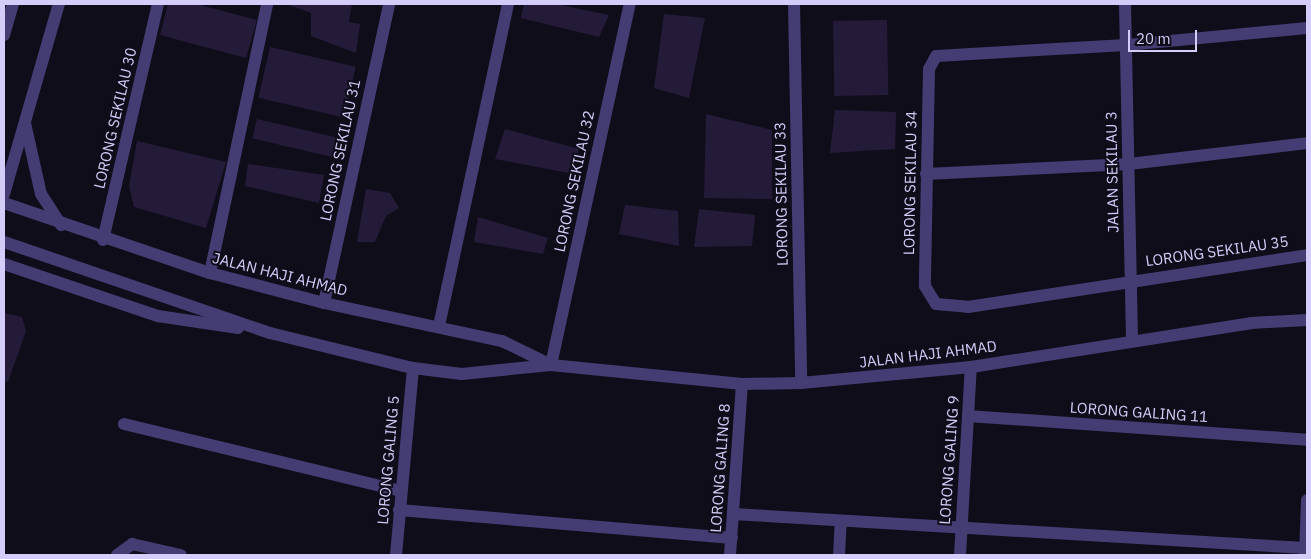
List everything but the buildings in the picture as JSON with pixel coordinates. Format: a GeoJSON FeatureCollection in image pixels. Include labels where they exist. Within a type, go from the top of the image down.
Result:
{"type":"FeatureCollection","features":[{"type":"Feature","properties":{"kind":"street"},"geometry":{"type":"LineString","coordinates":[[4,33],[13,4]]}},
{"type":"Feature","properties":{"kind":"street"},"geometry":{"type":"LineString","coordinates":[[4,194],[59,4]]}},
{"type":"Feature","properties":{"kind":"street","name":"LORONG SEKILAU 30"},"geometry":{"type":"LineString","coordinates":[[103,240],[158,4]]}},
{"type":"Feature","properties":{"kind":"street"},"geometry":{"type":"LineString","coordinates":[[210,273],[267,4]]}},
{"type":"Feature","properties":{"kind":"street","name":"LORONG SEKILAU 31"},"geometry":{"type":"LineString","coordinates":[[324,303],[389,4]]}},
{"type":"Feature","properties":{"kind":"street"},"geometry":{"type":"LineString","coordinates":[[439,326],[508,4]]}},
{"type":"Feature","properties":{"kind":"street","name":"LORONG SEKILAU 32"},"geometry":{"type":"LineString","coordinates":[[551,366],[630,4]]}},
{"type":"Feature","properties":{"kind":"street","name":"LORONG SEKILAU 33"},"geometry":{"type":"LineString","coordinates":[[794,4],[801,383]]}},
{"type":"Feature","properties":{"kind":"street","name":"JALAN SEKILAU 3"},"geometry":{"type":"LineString","coordinates":[[1124,4],[1132,340]]}},
{"type":"Feature","properties":{"kind":"street"},"geometry":{"type":"LineString","coordinates":[[1126,45],[1307,28]]}},
{"type":"Feature","properties":{"kind":"street","name":"LORONG SEKILAU 34"},"geometry":{"type":"LineString","coordinates":[[1126,45],[936,56],[929,69],[925,286],[936,304],[968,306],[1130,279]]}},
{"type":"Feature","properties":{"kind":"street"},"geometry":{"type":"LineString","coordinates":[[25,120],[41,194],[62,226]]}},
{"type":"Feature","properties":{"kind":"street"},"geometry":{"type":"LineString","coordinates":[[926,174],[1129,164],[1307,142]]}},
{"type":"Feature","properties":{"kind":"street","name":"JALAN HAJI AHMAD"},"geometry":{"type":"LineString","coordinates":[[4,203],[103,240],[210,273],[324,303],[439,326],[502,341],[551,366]]}},
{"type":"Feature","properties":{"kind":"street","name":"JALAN HAJI AHMAD"},"geometry":{"type":"LineString","coordinates":[[4,242],[270,333],[412,368],[462,374],[551,366],[742,384],[801,383],[971,367],[1251,322],[1307,320]]}},
{"type":"Feature","properties":{"kind":"street","name":"LORONG SEKILAU 35"},"geometry":{"type":"LineString","coordinates":[[1130,279],[1307,255]]}},
{"type":"Feature","properties":{"kind":"street","name":"JALAN HAJI AHMAD"},"geometry":{"type":"LineString","coordinates":[[4,264],[158,316],[270,333]]}},
{"type":"Feature","properties":{"kind":"street","name":"LORONG GALING 9"},"geometry":{"type":"LineString","coordinates":[[960,555],[960,526],[971,367]]}},
{"type":"Feature","properties":{"kind":"street","name":"LORONG GALING 5"},"geometry":{"type":"LineString","coordinates":[[396,555],[412,368]]}},
{"type":"Feature","properties":{"kind":"street","name":"LORONG GALING 8"},"geometry":{"type":"LineString","coordinates":[[730,555],[742,384]]}},
{"type":"Feature","properties":{"kind":"street","name":"LORONG GALING 11"},"geometry":{"type":"LineString","coordinates":[[968,416],[1307,440]]}},
{"type":"Feature","properties":{"kind":"street"},"geometry":{"type":"LineString","coordinates":[[124,424],[401,491]]}},
{"type":"Feature","properties":{"kind":"street"},"geometry":{"type":"LineString","coordinates":[[733,514],[841,522],[960,526],[1305,552],[1307,500]]}},
{"type":"Feature","properties":{"kind":"street"},"geometry":{"type":"LineString","coordinates":[[400,510],[732,538]]}},
{"type":"Feature","properties":{"kind":"street"},"geometry":{"type":"LineString","coordinates":[[840,555],[841,522]]}},
{"type":"Feature","properties":{"kind":"street"},"geometry":{"type":"LineString","coordinates":[[117,555],[124,546],[132,544],[181,555]]}}]}
